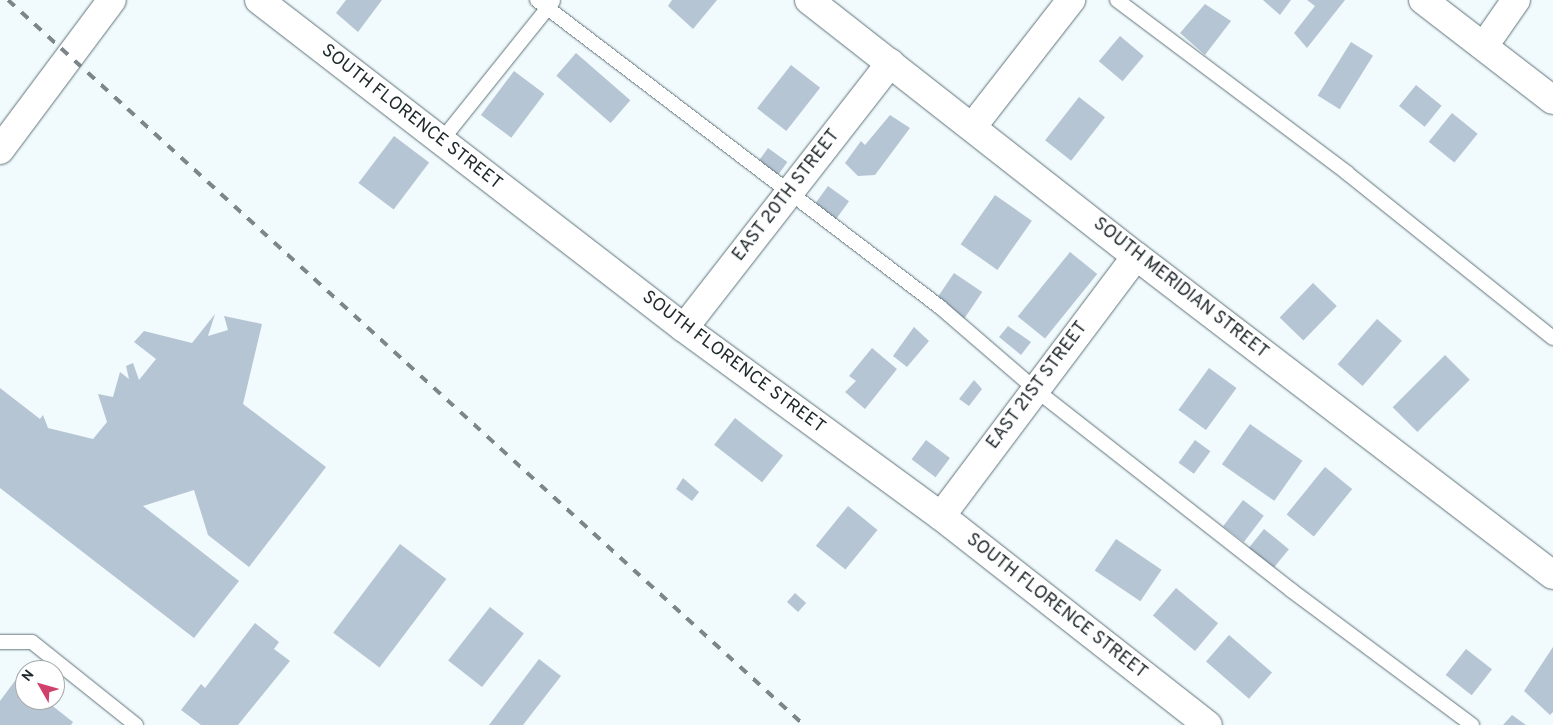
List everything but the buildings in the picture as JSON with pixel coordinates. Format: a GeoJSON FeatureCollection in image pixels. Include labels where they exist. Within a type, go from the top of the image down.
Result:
{"type":"FeatureCollection","features":[{"type":"Feature","properties":{"kind":"street"},"geometry":{"type":"LineString","coordinates":[[2,142],[112,0]]}},
{"type":"Feature","properties":{"kind":"street","name":"SOUTH FLORENCE STREET"},"geometry":{"type":"LineString","coordinates":[[259,0],[684,328],[941,516],[1208,725]]}},
{"type":"Feature","properties":{"kind":"street","name":"SOUTH MERIDIAN STREET"},"geometry":{"type":"LineString","coordinates":[[809,0],[973,126],[1136,256],[1552,571]]}},
{"type":"Feature","properties":{"kind":"street"},"geometry":{"type":"LineString","coordinates":[[973,126],[1071,0]]}},
{"type":"Feature","properties":{"kind":"street"},"geometry":{"type":"LineString","coordinates":[[1423,0],[1553,100]]}},
{"type":"Feature","properties":{"kind":"street"},"geometry":{"type":"LineString","coordinates":[[1484,46],[1516,0]]}},
{"type":"Feature","properties":{"kind":"street","name":"EAST 20TH STREET"},"geometry":{"type":"LineString","coordinates":[[684,328],[890,63]]}},
{"type":"Feature","properties":{"kind":"street","name":"EAST 21ST STREET"},"geometry":{"type":"LineString","coordinates":[[941,516],[1136,256]]}},
{"type":"Feature","properties":{"kind":"lane"},"geometry":{"type":"LineString","coordinates":[[1117,0],[1347,173],[1553,338]]}},
{"type":"Feature","properties":{"kind":"lane"},"geometry":{"type":"LineString","coordinates":[[441,141],[546,2],[788,194],[940,307],[1036,390],[1290,590],[1472,725]]}},
{"type":"Feature","properties":{"kind":"lane"},"geometry":{"type":"LineString","coordinates":[[0,642],[32,642],[136,725]]}},
{"type":"Feature","properties":{"kind":"railway"},"geometry":{"type":"LineString","coordinates":[[8,0],[804,725]]}}]}
